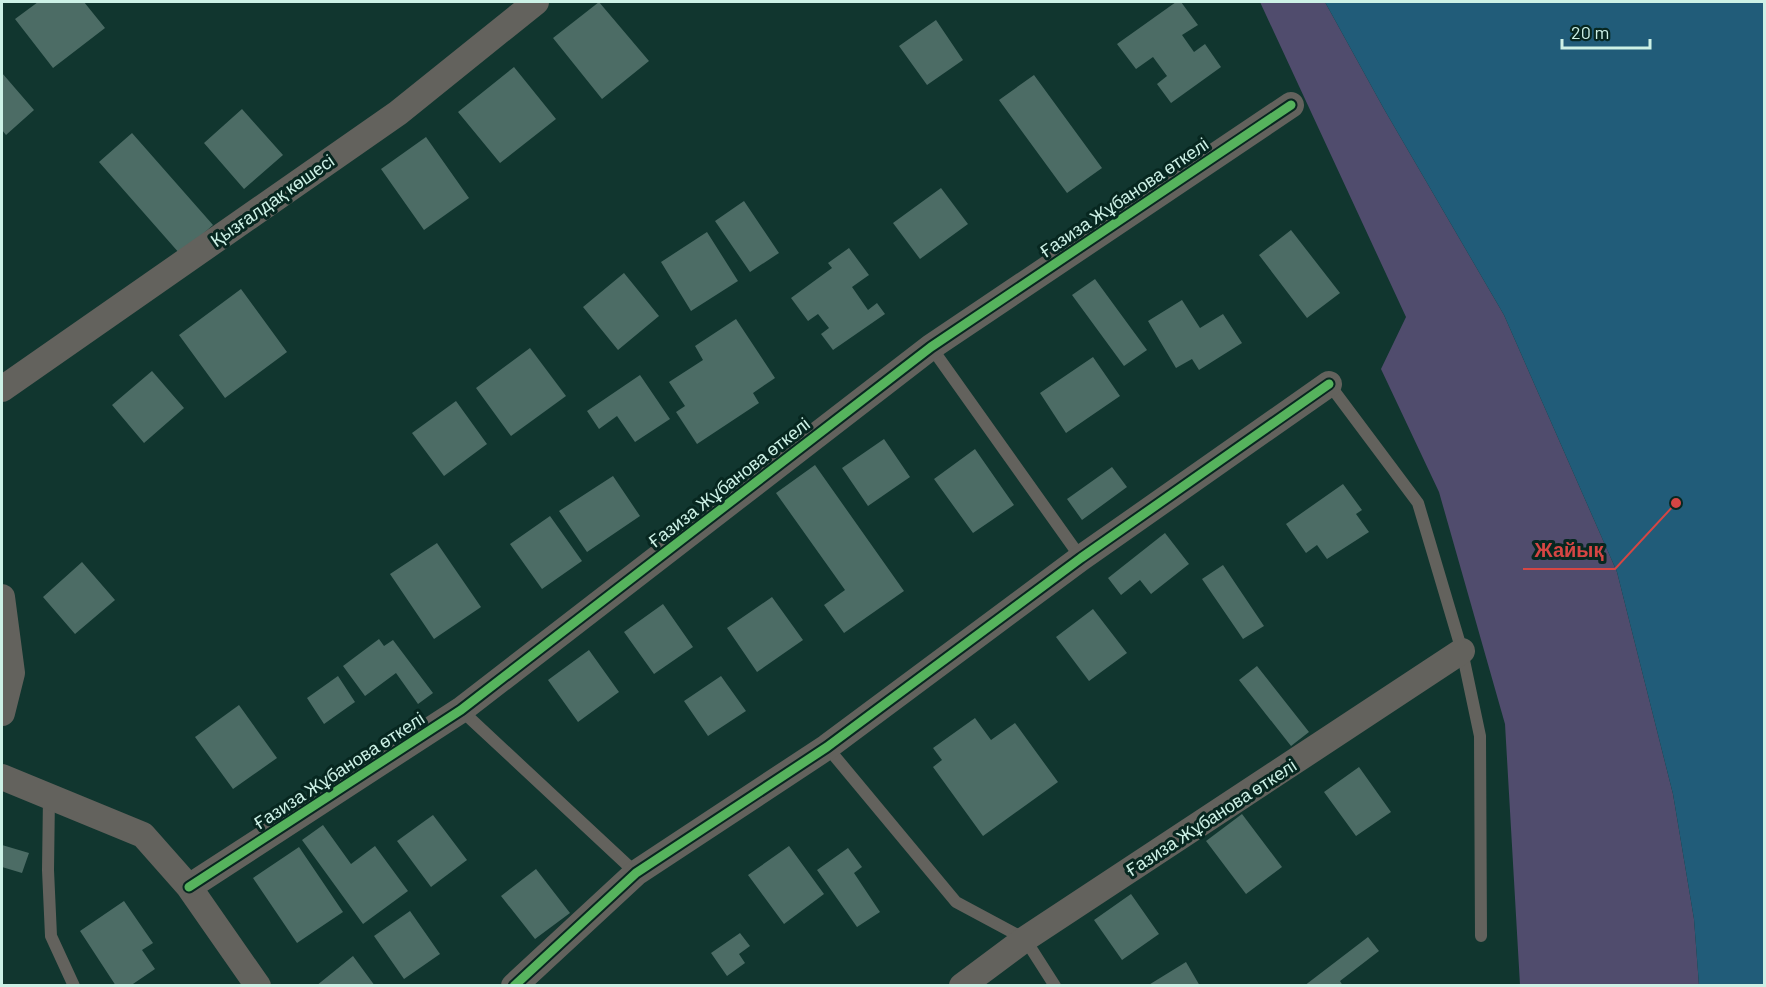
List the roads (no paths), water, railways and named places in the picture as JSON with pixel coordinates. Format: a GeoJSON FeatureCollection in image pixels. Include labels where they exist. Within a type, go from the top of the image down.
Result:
{"type":"FeatureCollection","features":[{"type":"Feature","properties":{"kind":"street","name":"Қызғалдақ көшесі"},"geometry":{"type":"LineString","coordinates":[[2,389],[398,113],[536,2]]}},
{"type":"Feature","properties":{"kind":"street","name":"Ғазиза Жұбанова өткелі"},"geometry":{"type":"LineString","coordinates":[[189,887],[461,710],[931,347],[1291,105]]}},
{"type":"Feature","properties":{"kind":"street"},"geometry":{"type":"LineString","coordinates":[[514,986],[636,873],[827,747],[1081,558],[1329,384]]}},
{"type":"Feature","properties":{"kind":"street"},"geometry":{"type":"LineString","coordinates":[[2,597],[12,673],[2,713]]}},
{"type":"Feature","properties":{"kind":"street","name":"Ғазиза Жұбанова өткелі"},"geometry":{"type":"LineString","coordinates":[[962,986],[1025,939],[1462,651]]}},
{"type":"Feature","properties":{"kind":"street"},"geometry":{"type":"LineString","coordinates":[[2,777],[143,835],[189,887],[258,986]]}},
{"type":"Feature","properties":{"kind":"lane"},"geometry":{"type":"LineString","coordinates":[[931,347],[1081,558]]}},
{"type":"Feature","properties":{"kind":"lane"},"geometry":{"type":"LineString","coordinates":[[1329,384],[1418,503],[1462,651],[1480,736],[1481,936]]}},
{"type":"Feature","properties":{"kind":"lane"},"geometry":{"type":"LineString","coordinates":[[461,710],[636,873]]}},
{"type":"Feature","properties":{"kind":"lane"},"geometry":{"type":"LineString","coordinates":[[827,747],[956,902],[1025,939],[1055,986]]}},
{"type":"Feature","properties":{"kind":"lane"},"geometry":{"type":"LineString","coordinates":[[49,796],[48,870],[51,936],[74,986]]}},
{"type":"Feature","properties":{"kind":"water"},"geometry":{"type":"Polygon","coordinates":[[[1325,2],[1764,2],[1764,985],[1699,985],[1694,919],[1673,794],[1617,572],[1504,315],[1384,109],[1325,2]]]}},
{"type":"Feature","properties":{"kind":"place","name":"Жайық"},"geometry":{"type":"Point","coordinates":[1676,503]}}]}
